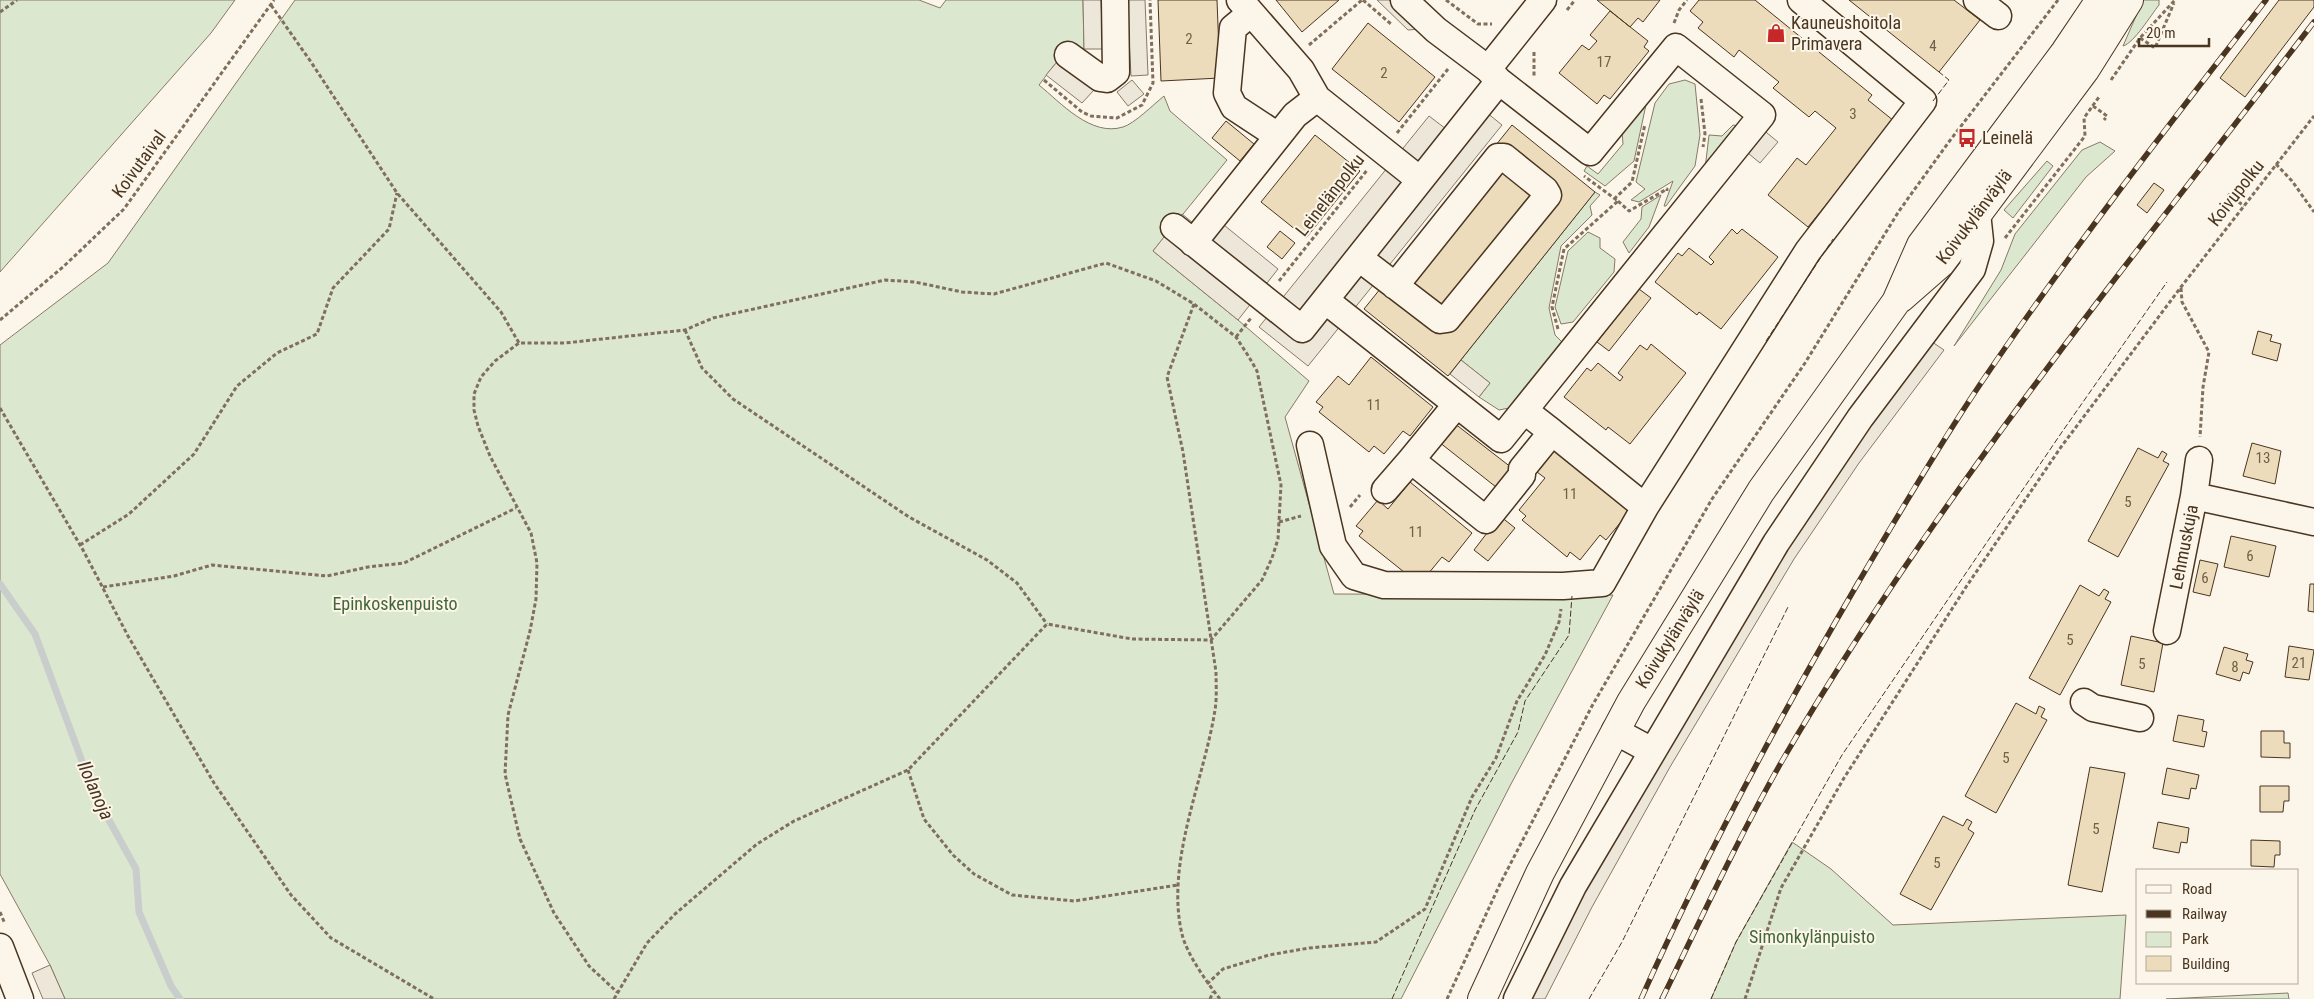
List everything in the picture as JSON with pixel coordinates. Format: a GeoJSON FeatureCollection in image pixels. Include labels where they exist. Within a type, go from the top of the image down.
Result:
{"type":"FeatureCollection","features":[{"type":"Feature","properties":{"kind":"main road","name":"Koivukylänväylä"},"geometry":{"type":"LineString","coordinates":[[1482,999],[1540,874],[1615,731],[1761,491],[1896,302],[1921,245],[2065,52],[2100,0]]}},
{"type":"Feature","properties":{"kind":"main road","name":"Koivukylänväylä"},"geometry":{"type":"LineString","coordinates":[[1896,302],[1941,264],[2085,70],[2129,0]]}},
{"type":"Feature","properties":{"kind":"street"},"geometry":{"type":"LineString","coordinates":[[1068,55],[1100,78],[1107,79],[1116,72],[1115,0]]}},
{"type":"Feature","properties":{"kind":"street"},"geometry":{"type":"LineString","coordinates":[[1404,0],[1436,30],[1590,152],[1676,47],[1762,115],[1750,136],[1501,439],[1495,448],[1522,470]]}},
{"type":"Feature","properties":{"kind":"street"},"geometry":{"type":"LineString","coordinates":[[1317,98],[1295,115],[1278,136],[1184,235],[1302,329],[1420,180],[1543,0]]}},
{"type":"Feature","properties":{"kind":"street"},"geometry":{"type":"LineString","coordinates":[[1310,445],[1333,546],[1354,576],[1384,585],[1563,586],[1602,583],[1645,507],[1808,251],[1923,101],[1801,0]]}},
{"type":"Feature","properties":{"kind":"street"},"geometry":{"type":"LineString","coordinates":[[1977,0],[1998,16]]}},
{"type":"Feature","properties":{"kind":"street"},"geometry":{"type":"LineString","coordinates":[[1278,136],[1234,107],[1227,93],[1233,28],[1246,7],[1301,70],[1317,98],[1420,180]]}},
{"type":"Feature","properties":{"kind":"street"},"geometry":{"type":"LineString","coordinates":[[1359,258],[1395,286],[1440,320],[1447,319],[1548,195],[1545,190],[1504,157],[1498,157],[1395,286]]}},
{"type":"Feature","properties":{"kind":"street"},"geometry":{"type":"LineString","coordinates":[[1517,999],[1573,886],[1776,543],[1860,418],[1972,269],[1980,241],[1977,213]]}},
{"type":"Feature","properties":{"kind":"street"},"geometry":{"type":"LineString","coordinates":[[1325,300],[1458,397],[1501,439]]}},
{"type":"Feature","properties":{"kind":"street"},"geometry":{"type":"LineString","coordinates":[[1385,490],[1411,460],[1458,397]]}},
{"type":"Feature","properties":{"kind":"street"},"geometry":{"type":"LineString","coordinates":[[1525,410],[1645,507]]}},
{"type":"Feature","properties":{"kind":"street"},"geometry":{"type":"LineString","coordinates":[[1411,460],[1486,520],[1522,475],[1522,470],[1552,432]]}},
{"type":"Feature","properties":{"kind":"street"},"geometry":{"type":"LineString","coordinates":[[2194,496],[2199,460]]}},
{"type":"Feature","properties":{"kind":"street","name":"Lehmuskuja"},"geometry":{"type":"LineString","coordinates":[[2167,631],[2194,496],[2314,522]]}},
{"type":"Feature","properties":{"kind":"street"},"geometry":{"type":"LineString","coordinates":[[2084,702],[2093,708],[2140,718]]}},
{"type":"Feature","properties":{"kind":"street"},"geometry":{"type":"LineString","coordinates":[[1615,731],[1652,751]]}},
{"type":"Feature","properties":{"kind":"street"},"geometry":{"type":"LineString","coordinates":[[0,947],[20,999]]}},
{"type":"Feature","properties":{"kind":"path"},"geometry":{"type":"LineString","coordinates":[[0,12],[16,0]]}},
{"type":"Feature","properties":{"kind":"path","name":"Koivutaival"},"geometry":{"type":"LineString","coordinates":[[0,320],[63,267],[124,209],[274,0]]}},
{"type":"Feature","properties":{"kind":"path"},"geometry":{"type":"LineString","coordinates":[[1292,60],[1362,0]]}},
{"type":"Feature","properties":{"kind":"path"},"geometry":{"type":"LineString","coordinates":[[1446,0],[1478,24],[1497,24]]}},
{"type":"Feature","properties":{"kind":"path"},"geometry":{"type":"LineString","coordinates":[[2109,83],[2140,38],[2175,0]]}},
{"type":"Feature","properties":{"kind":"path"},"geometry":{"type":"LineString","coordinates":[[2140,38],[2155,48],[2175,0]]}},
{"type":"Feature","properties":{"kind":"path"},"geometry":{"type":"LineString","coordinates":[[271,5],[398,193],[501,312],[519,343]]}},
{"type":"Feature","properties":{"kind":"path","name":"Leinelänpolku"},"geometry":{"type":"LineString","coordinates":[[1236,337],[1383,150],[1448,71]]}},
{"type":"Feature","properties":{"kind":"path"},"geometry":{"type":"LineString","coordinates":[[1700,90],[1705,134],[1703,150]]}},
{"type":"Feature","properties":{"kind":"path"},"geometry":{"type":"LineString","coordinates":[[2003,245],[2004,240],[2085,136],[2084,118],[2104,91]]}},
{"type":"Feature","properties":{"kind":"path"},"geometry":{"type":"LineString","coordinates":[[2093,106],[2107,116],[2104,120]]}},
{"type":"Feature","properties":{"kind":"path","name":"Koivupolku"},"geometry":{"type":"LineString","coordinates":[[1745,999],[1781,888],[1844,778],[1966,587],[2061,447],[2181,287],[2314,116]]}},
{"type":"Feature","properties":{"kind":"path"},"geometry":{"type":"LineString","coordinates":[[1574,349],[1559,334],[1552,307],[1564,248],[1616,200],[1632,182],[1646,119]]}},
{"type":"Feature","properties":{"kind":"path"},"geometry":{"type":"LineString","coordinates":[[2276,164],[2292,181],[2314,212]]}},
{"type":"Feature","properties":{"kind":"path"},"geometry":{"type":"LineString","coordinates":[[1584,176],[1629,211],[1667,189],[1665,198]]}},
{"type":"Feature","properties":{"kind":"path"},"geometry":{"type":"LineString","coordinates":[[80,545],[130,514],[194,454],[237,386],[277,353],[317,334],[333,288],[389,228],[398,193]]}},
{"type":"Feature","properties":{"kind":"path"},"geometry":{"type":"LineString","coordinates":[[2228,194],[2244,206]]}},
{"type":"Feature","properties":{"kind":"path"},"geometry":{"type":"LineString","coordinates":[[617,992],[589,966],[554,913],[520,839],[505,774],[508,715],[536,599],[537,563],[530,533],[490,456],[478,426],[474,410],[474,394],[481,377],[495,361],[519,343],[565,342],[685,330],[713,318],[885,280],[915,282],[962,292],[994,294],[1106,263],[1156,281],[1194,304],[1236,337],[1257,371],[1281,485],[1278,539],[1262,580],[1211,640]]}},
{"type":"Feature","properties":{"kind":"path"},"geometry":{"type":"LineString","coordinates":[[2181,287],[2182,302],[2209,352],[2203,387],[2199,460]]}},
{"type":"Feature","properties":{"kind":"path"},"geometry":{"type":"LineString","coordinates":[[1194,304],[1167,377],[1183,452],[1216,672],[1216,708],[1183,846],[1178,885],[1178,912],[1182,936],[1207,984],[1220,999]]}},
{"type":"Feature","properties":{"kind":"path"},"geometry":{"type":"LineString","coordinates":[[685,330],[702,368],[733,399],[909,517],[987,560],[1017,583],[1047,624],[1132,639],[1211,640]]}},
{"type":"Feature","properties":{"kind":"path"},"geometry":{"type":"LineString","coordinates":[[0,408],[80,545],[128,636],[214,783],[291,895],[332,938],[434,999]]}},
{"type":"Feature","properties":{"kind":"path"},"geometry":{"type":"LineString","coordinates":[[1325,517],[1350,508],[1366,488],[1385,490]]}},
{"type":"Feature","properties":{"kind":"path"},"geometry":{"type":"LineString","coordinates":[[103,587],[174,576],[212,565],[327,576],[368,567],[404,563],[516,508]]}},
{"type":"Feature","properties":{"kind":"path"},"geometry":{"type":"LineString","coordinates":[[1207,984],[1223,969],[1269,955],[1309,948],[1376,942],[1425,909],[1472,797],[1496,758],[1517,702],[1545,655],[1559,622],[1563,586]]}},
{"type":"Feature","properties":{"kind":"path"},"geometry":{"type":"LineString","coordinates":[[614,999],[647,943],[675,914],[757,844],[794,821],[908,770],[1047,624]]}},
{"type":"Feature","properties":{"kind":"path"},"geometry":{"type":"LineString","coordinates":[[908,770],[924,819],[953,855],[974,874],[1012,895],[1074,901],[1178,885]]}},
{"type":"Feature","properties":{"kind":"path"},"geometry":{"type":"LineString","coordinates":[[1210,999],[1213,991]]}},
{"type":"Feature","properties":{"kind":"green space"},"geometry":{"type":"Polygon","coordinates":[[[0,0],[235,0],[211,33],[0,272],[0,0]]]}},
{"type":"Feature","properties":{"kind":"green space","name":"Epinkoskenpuisto"},"geometry":{"type":"Polygon","coordinates":[[[295,0],[919,0],[940,8],[946,0],[1083,0],[1084,49],[1069,53],[1058,61],[1039,85],[1067,109],[1088,123],[1111,129],[1123,127],[1133,122],[1164,96],[1170,111],[1227,160],[1153,251],[1309,381],[1285,417],[1334,594],[1613,595],[1511,784],[1401,999],[65,999],[50,965],[0,874],[0,345],[108,263],[295,0]]]}},
{"type":"Feature","properties":{"kind":"green space"},"geometry":{"type":"Polygon","coordinates":[[[2143,0],[2159,0],[2159,5],[2132,40],[2123,46],[2143,0]]]}},
{"type":"Feature","properties":{"kind":"green space"},"geometry":{"type":"Polygon","coordinates":[[[1685,80],[1695,84],[1700,135],[1695,166],[1666,206],[1664,206],[1673,181],[1639,202],[1631,200],[1645,189],[1636,182],[1655,103],[1669,84],[1685,80]]]}},
{"type":"Feature","properties":{"kind":"green space"},"geometry":{"type":"Polygon","coordinates":[[[1647,100],[1634,161],[1605,186],[1584,171],[1587,166],[1598,174],[1623,144],[1622,131],[1647,100]]]}},
{"type":"Feature","properties":{"kind":"green space"},"geometry":{"type":"Polygon","coordinates":[[[1733,125],[1739,126],[1705,169],[1709,135],[1722,136],[1733,125]]]}},
{"type":"Feature","properties":{"kind":"green space"},"geometry":{"type":"Polygon","coordinates":[[[2100,142],[2115,151],[2086,177],[1954,346],[2001,270],[2015,234],[2082,150],[2100,142]]]}},
{"type":"Feature","properties":{"kind":"green space"},"geometry":{"type":"Polygon","coordinates":[[[2047,161],[2053,166],[2013,218],[2004,210],[2047,161]]]}},
{"type":"Feature","properties":{"kind":"green space"},"geometry":{"type":"Polygon","coordinates":[[[1595,192],[1600,195],[1590,206],[1592,215],[1561,246],[1549,308],[1555,335],[1564,344],[1514,407],[1499,410],[1479,397],[1490,383],[1461,360],[1595,192]]]}},
{"type":"Feature","properties":{"kind":"green space"},"geometry":{"type":"Polygon","coordinates":[[[1661,195],[1649,227],[1629,253],[1623,242],[1641,219],[1642,207],[1661,195]]]}},
{"type":"Feature","properties":{"kind":"green space"},"geometry":{"type":"Polygon","coordinates":[[[1588,232],[1600,238],[1600,248],[1615,259],[1614,272],[1573,322],[1561,324],[1555,307],[1568,251],[1588,232]]]}},
{"type":"Feature","properties":{"kind":"green space","name":"Simonkylänpuisto"},"geometry":{"type":"Polygon","coordinates":[[[1792,842],[1831,869],[1893,925],[2126,915],[2120,999],[1711,999],[1736,942],[1792,842]]]}},
{"type":"Feature","properties":{"kind":"green space"},"geometry":{"type":"Polygon","coordinates":[[[2288,993],[2289,999],[2166,999],[2288,993]]]}},
{"type":"Feature","properties":{"kind":"shaded area"},"geometry":{"type":"Polygon","coordinates":[[[1083,0],[1101,0],[1103,49],[1084,49],[1083,0]]]}},
{"type":"Feature","properties":{"kind":"shaded area"},"geometry":{"type":"Polygon","coordinates":[[[1127,0],[1145,0],[1148,75],[1131,76],[1127,0]]]}},
{"type":"Feature","properties":{"kind":"shaded area"},"geometry":{"type":"Polygon","coordinates":[[[1377,0],[1389,0],[1421,29],[1408,30],[1377,0]]]}},
{"type":"Feature","properties":{"kind":"shaded area"},"geometry":{"type":"Polygon","coordinates":[[[1057,62],[1094,90],[1082,103],[1046,75],[1057,62]]]}},
{"type":"Feature","properties":{"kind":"shaded area"},"geometry":{"type":"Polygon","coordinates":[[[1132,80],[1144,94],[1128,106],[1117,92],[1132,80]]]}},
{"type":"Feature","properties":{"kind":"shaded area"},"geometry":{"type":"Polygon","coordinates":[[[1470,99],[1502,125],[1308,366],[1259,327],[1429,116],[1446,129],[1470,99]]]}},
{"type":"Feature","properties":{"kind":"shaded area"},"geometry":{"type":"Polygon","coordinates":[[[1761,128],[1778,142],[1760,163],[1743,149],[1761,128]]]}},
{"type":"Feature","properties":{"kind":"shaded area"},"geometry":{"type":"Polygon","coordinates":[[[1182,214],[1208,235],[1219,221],[1278,269],[1238,320],[1153,251],[1182,214]]]}},
{"type":"Feature","properties":{"kind":"shaded area"},"geometry":{"type":"Polygon","coordinates":[[[1913,329],[1944,350],[1859,463],[1794,559],[1670,767],[1592,907],[1545,999],[1505,999],[1632,761],[1762,541],[1913,329]]]}},
{"type":"Feature","properties":{"kind":"shaded area"},"geometry":{"type":"Polygon","coordinates":[[[1461,360],[1490,383],[1479,397],[1450,374],[1461,360]]]}},
{"type":"Feature","properties":{"kind":"shaded area"},"geometry":{"type":"Polygon","coordinates":[[[50,965],[65,999],[43,999],[32,973],[50,965]]]}},
{"type":"Feature","properties":{"kind":"building"},"geometry":{"type":"Polygon","coordinates":[[[1158,0],[1217,0],[1220,78],[1161,81],[1158,0]]]}},
{"type":"Feature","properties":{"kind":"building"},"geometry":{"type":"Polygon","coordinates":[[[1276,0],[1339,0],[1302,32],[1276,0]]]}},
{"type":"Feature","properties":{"kind":"building"},"geometry":{"type":"Polygon","coordinates":[[[1597,0],[1660,0],[1643,22],[1638,18],[1630,27],[1597,0]]]}},
{"type":"Feature","properties":{"kind":"building"},"geometry":{"type":"Polygon","coordinates":[[[1699,0],[1755,0],[1872,95],[1868,100],[1894,121],[1808,227],[1768,195],[1797,158],[1806,165],[1836,128],[1815,111],[1809,117],[1773,88],[1779,82],[1739,50],[1734,57],[1698,28],[1703,22],[1690,11],[1699,0]]]}},
{"type":"Feature","properties":{"kind":"building"},"geometry":{"type":"Polygon","coordinates":[[[1849,0],[1954,0],[1980,20],[1939,72],[1849,0]]]}},
{"type":"Feature","properties":{"kind":"building"},"geometry":{"type":"Polygon","coordinates":[[[2279,0],[2314,0],[2314,7],[2245,97],[2220,78],[2279,0]]]}},
{"type":"Feature","properties":{"kind":"building"},"geometry":{"type":"Polygon","coordinates":[[[1610,11],[1648,41],[1644,47],[1649,51],[1610,99],[1604,95],[1597,104],[1559,73],[1582,45],[1589,50],[1597,41],[1590,35],[1610,11]]]}},
{"type":"Feature","properties":{"kind":"building"},"geometry":{"type":"Polygon","coordinates":[[[1368,23],[1435,77],[1399,122],[1332,69],[1368,23]]]}},
{"type":"Feature","properties":{"kind":"building"},"geometry":{"type":"Polygon","coordinates":[[[1226,121],[1254,144],[1240,161],[1212,138],[1226,121]]]}},
{"type":"Feature","properties":{"kind":"building"},"geometry":{"type":"Polygon","coordinates":[[[1512,125],[1595,192],[1448,376],[1364,309],[1512,125]]]}},
{"type":"Feature","properties":{"kind":"building"},"geometry":{"type":"Polygon","coordinates":[[[1315,135],[1360,171],[1306,238],[1261,202],[1315,135]]]}},
{"type":"Feature","properties":{"kind":"building"},"geometry":{"type":"Polygon","coordinates":[[[2154,183],[2164,190],[2147,213],[2137,205],[2154,183]]]}},
{"type":"Feature","properties":{"kind":"building"},"geometry":{"type":"Polygon","coordinates":[[[1732,229],[1737,234],[1742,229],[1778,257],[1721,329],[1699,312],[1697,315],[1655,282],[1678,253],[1682,256],[1689,248],[1711,265],[1714,262],[1709,257],[1732,229]]]}},
{"type":"Feature","properties":{"kind":"building"},"geometry":{"type":"Polygon","coordinates":[[[1280,231],[1295,243],[1282,259],[1267,247],[1280,231]]]}},
{"type":"Feature","properties":{"kind":"building"},"geometry":{"type":"Polygon","coordinates":[[[1639,289],[1651,298],[1609,351],[1597,342],[1639,289]]]}},
{"type":"Feature","properties":{"kind":"building"},"geometry":{"type":"Polygon","coordinates":[[[2258,331],[2272,335],[2270,341],[2281,344],[2277,361],[2252,354],[2258,331]]]}},
{"type":"Feature","properties":{"kind":"building"},"geometry":{"type":"Polygon","coordinates":[[[1651,344],[1686,373],[1630,444],[1608,427],[1606,430],[1564,397],[1587,368],[1591,371],[1598,363],[1620,381],[1623,377],[1618,373],[1640,345],[1647,350],[1651,344]]]}},
{"type":"Feature","properties":{"kind":"building"},"geometry":{"type":"Polygon","coordinates":[[[1371,357],[1433,407],[1410,436],[1403,431],[1384,454],[1374,446],[1369,452],[1319,412],[1323,407],[1316,402],[1338,376],[1349,385],[1371,357]]]}},
{"type":"Feature","properties":{"kind":"building"},"geometry":{"type":"Polygon","coordinates":[[[1454,423],[1512,468],[1496,487],[1439,442],[1454,423]]]}},
{"type":"Feature","properties":{"kind":"building"},"geometry":{"type":"Polygon","coordinates":[[[2252,443],[2281,451],[2275,484],[2243,476],[2252,443]]]}},
{"type":"Feature","properties":{"kind":"building"},"geometry":{"type":"Polygon","coordinates":[[[2138,448],[2158,458],[2162,451],[2167,454],[2163,461],[2169,464],[2118,557],[2088,541],[2138,448]]]}},
{"type":"Feature","properties":{"kind":"building"},"geometry":{"type":"Polygon","coordinates":[[[1555,450],[1630,511],[1606,540],[1600,535],[1580,560],[1570,552],[1567,557],[1522,520],[1526,516],[1519,510],[1545,478],[1537,472],[1555,450]]]}},
{"type":"Feature","properties":{"kind":"building"},"geometry":{"type":"Polygon","coordinates":[[[1410,482],[1472,533],[1449,562],[1442,557],[1423,580],[1413,571],[1409,576],[1359,536],[1363,531],[1356,526],[1378,500],[1388,509],[1410,482]]]}},
{"type":"Feature","properties":{"kind":"building"},"geometry":{"type":"Polygon","coordinates":[[[1500,516],[1515,528],[1488,561],[1474,550],[1500,516]]]}},
{"type":"Feature","properties":{"kind":"building"},"geometry":{"type":"Polygon","coordinates":[[[2231,536],[2276,546],[2269,577],[2224,567],[2231,536]]]}},
{"type":"Feature","properties":{"kind":"building"},"geometry":{"type":"Polygon","coordinates":[[[2200,560],[2218,564],[2210,596],[2193,592],[2200,560]]]}},
{"type":"Feature","properties":{"kind":"building"},"geometry":{"type":"Polygon","coordinates":[[[2310,584],[2314,584],[2314,612],[2308,611],[2310,584]]]}},
{"type":"Feature","properties":{"kind":"building"},"geometry":{"type":"Polygon","coordinates":[[[2080,585],[2099,596],[2104,589],[2109,592],[2105,599],[2111,602],[2060,695],[2029,678],[2080,585]]]}},
{"type":"Feature","properties":{"kind":"building"},"geometry":{"type":"Polygon","coordinates":[[[2131,636],[2163,643],[2154,692],[2121,685],[2131,636]]]}},
{"type":"Feature","properties":{"kind":"building"},"geometry":{"type":"Polygon","coordinates":[[[2289,646],[2314,650],[2309,680],[2285,677],[2289,646]]]}},
{"type":"Feature","properties":{"kind":"building"},"geometry":{"type":"Polygon","coordinates":[[[2224,647],[2248,654],[2246,660],[2253,662],[2249,674],[2243,672],[2240,681],[2216,674],[2224,647]]]}},
{"type":"Feature","properties":{"kind":"building"},"geometry":{"type":"Polygon","coordinates":[[[2016,703],[2036,714],[2039,706],[2045,709],[2041,717],[2047,720],[1996,813],[1965,796],[2016,703]]]}},
{"type":"Feature","properties":{"kind":"building"},"geometry":{"type":"Polygon","coordinates":[[[2178,715],[2204,720],[2202,731],[2207,732],[2204,747],[2173,741],[2178,715]]]}},
{"type":"Feature","properties":{"kind":"building"},"geometry":{"type":"Polygon","coordinates":[[[2261,731],[2284,731],[2284,743],[2290,743],[2290,758],[2261,757],[2261,731]]]}},
{"type":"Feature","properties":{"kind":"building"},"geometry":{"type":"Polygon","coordinates":[[[2090,767],[2125,773],[2102,892],[2068,885],[2090,767]]]}},
{"type":"Feature","properties":{"kind":"building"},"geometry":{"type":"Polygon","coordinates":[[[2167,768],[2199,775],[2196,789],[2191,788],[2189,799],[2162,794],[2167,768]]]}},
{"type":"Feature","properties":{"kind":"building"},"geometry":{"type":"Polygon","coordinates":[[[2260,786],[2289,786],[2289,801],[2284,801],[2283,812],[2260,812],[2260,786]]]}},
{"type":"Feature","properties":{"kind":"building"},"geometry":{"type":"Polygon","coordinates":[[[1943,816],[1963,826],[1967,819],[1972,822],[1968,829],[1974,833],[1931,910],[1900,894],[1943,816]]]}},
{"type":"Feature","properties":{"kind":"building"},"geometry":{"type":"Polygon","coordinates":[[[2158,822],[2189,828],[2187,843],[2181,842],[2179,853],[2153,848],[2158,822]]]}},
{"type":"Feature","properties":{"kind":"building"},"geometry":{"type":"Polygon","coordinates":[[[2251,840],[2280,841],[2280,855],[2275,855],[2274,867],[2251,866],[2251,840]]]}},
{"type":"Feature","properties":{"kind":"waterway","name":"Ilolanoja"},"geometry":{"type":"LineString","coordinates":[[0,584],[35,634],[93,791],[136,869],[139,912],[171,986],[180,999]]}},
{"type":"Feature","properties":{"kind":"railway"},"geometry":{"type":"LineString","coordinates":[[1641,999],[1717,840],[1771,736],[1858,583],[1947,434],[2013,336],[2083,239],[2266,0]]}},
{"type":"Feature","properties":{"kind":"railway"},"geometry":{"type":"LineString","coordinates":[[1662,999],[1735,849],[1782,761],[1841,664],[1904,568],[2036,383],[2314,22]]}},
{"type":"Feature","properties":{"kind":"fence"},"geometry":{"type":"LineString","coordinates":[[1933,101],[1949,80],[1939,72]]}},
{"type":"Feature","properties":{"kind":"fence"},"geometry":{"type":"LineString","coordinates":[[1766,341],[1833,239]]}},
{"type":"Feature","properties":{"kind":"fence"},"geometry":{"type":"LineString","coordinates":[[1711,999],[1736,942],[1842,755],[2062,432],[2167,282]]}},
{"type":"Feature","properties":{"kind":"fence"},"geometry":{"type":"LineString","coordinates":[[1392,999],[1475,810],[1518,732],[1525,701],[1569,635],[1572,596]]}},
{"type":"Feature","properties":{"kind":"fence"},"geometry":{"type":"LineString","coordinates":[[1589,999],[1622,942],[1788,607]]}},
{"type":"Feature","properties":{"kind":"place","name":"Kauneushoitola Primavera"},"geometry":{"type":"Point","coordinates":[1776,33]}},
{"type":"Feature","properties":{"kind":"place","name":"Leinelä"},"geometry":{"type":"Point","coordinates":[1967,138]}}]}
